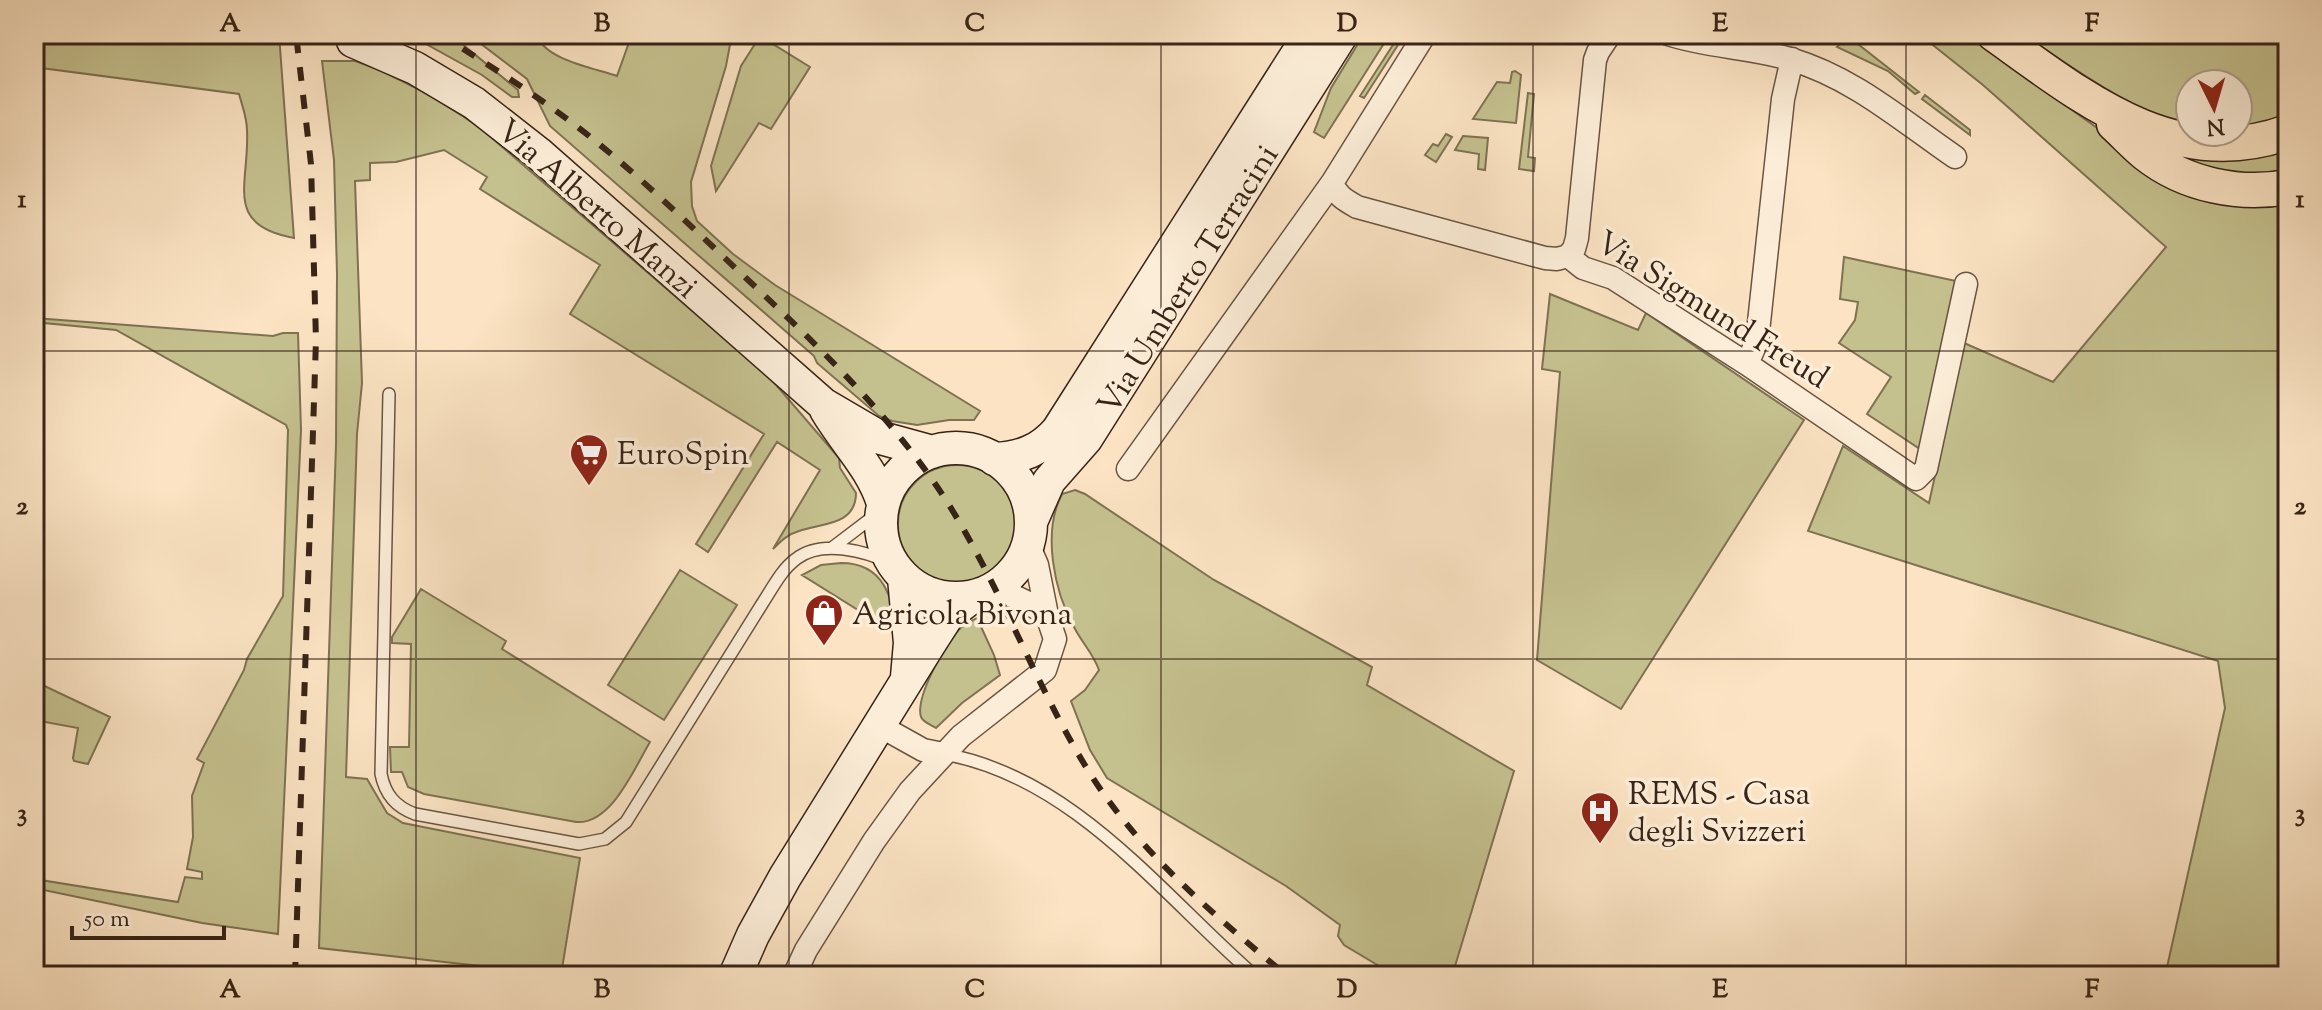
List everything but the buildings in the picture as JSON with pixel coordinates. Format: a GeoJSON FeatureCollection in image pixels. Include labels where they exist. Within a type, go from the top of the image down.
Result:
{"type":"FeatureCollection","features":[{"type":"Feature","properties":{"kind":"main road","name":"Via Umberto Terracini"},"geometry":{"type":"LineString","coordinates":[[994,459],[1031,452],[1058,430],[1310,34]]}},
{"type":"Feature","properties":{"kind":"main road","name":"Via Umberto Terracini"},"geometry":{"type":"LineString","coordinates":[[1030,533],[1049,481],[1086,439],[1342,34]]}},
{"type":"Feature","properties":{"kind":"main road"},"geometry":{"type":"LineString","coordinates":[[1994,34],[2091,102],[2148,155],[2177,173],[2197,181],[2236,189],[2258,191],[2288,187]]}},
{"type":"Feature","properties":{"kind":"main road","name":"Via Alberto Manzi"},"geometry":{"type":"LineString","coordinates":[[353,41],[415,68],[474,103],[538,153],[823,404],[881,438],[932,452]]}},
{"type":"Feature","properties":{"kind":"main road"},"geometry":{"type":"LineString","coordinates":[[2091,102],[2151,131],[2194,141],[2238,143],[2288,132]]}},
{"type":"Feature","properties":{"kind":"main road","name":"Via Alberto Manzi"},"geometry":{"type":"LineString","coordinates":[[823,404],[839,432],[875,480],[883,507]]}},
{"type":"Feature","properties":{"kind":"main road"},"geometry":{"type":"LineString","coordinates":[[735,976],[753,935],[785,877],[880,726],[906,684],[948,615],[1015,571],[1030,533],[1023,490],[1011,472],[994,459],[968,449],[932,452],[905,468],[892,484],[883,507],[882,538],[898,571],[910,643],[906,684]]}},
{"type":"Feature","properties":{"kind":"main road"},"geometry":{"type":"LineString","coordinates":[[898,571],[919,589],[936,596],[954,599],[980,594]]}},
{"type":"Feature","properties":{"kind":"street"},"geometry":{"type":"LineString","coordinates":[[1128,469],[1332,183],[1425,34]]}},
{"type":"Feature","properties":{"kind":"street"},"geometry":{"type":"LineString","coordinates":[[1568,256],[1577,238],[1595,60],[1610,34]]}},
{"type":"Feature","properties":{"kind":"street"},"geometry":{"type":"LineString","coordinates":[[1668,34],[1792,59],[1861,89],[1955,157]]}},
{"type":"Feature","properties":{"kind":"street"},"geometry":{"type":"LineString","coordinates":[[1747,364],[1757,341],[1783,99],[1792,59]]}},
{"type":"Feature","properties":{"kind":"street","name":"Via Sigmund Freud"},"geometry":{"type":"LineString","coordinates":[[1332,183],[1341,198],[1357,207],[1545,258],[1568,256],[1579,266],[1613,278],[1747,364],[1916,479],[1926,469],[1966,284]]}},
{"type":"Feature","properties":{"kind":"street"},"geometry":{"type":"LineString","coordinates":[[794,976],[806,950],[874,841],[910,791],[943,754],[978,722],[1045,670],[1055,648],[1055,639],[1030,533]]}},
{"type":"Feature","properties":{"kind":"street"},"geometry":{"type":"LineString","coordinates":[[980,594],[1008,593],[1024,599],[1047,615]]}},
{"type":"Feature","properties":{"kind":"street"},"geometry":{"type":"LineString","coordinates":[[880,726],[923,750],[943,754]]}},
{"type":"Feature","properties":{"kind":"lane"},"geometry":{"type":"LineString","coordinates":[[389,394],[380,765],[387,792],[404,810],[566,842],[589,844],[605,839],[626,822],[785,569],[803,554],[832,548],[873,555],[898,571]]}},
{"type":"Feature","properties":{"kind":"lane"},"geometry":{"type":"LineString","coordinates":[[832,548],[883,507]]}},
{"type":"Feature","properties":{"kind":"lane"},"geometry":{"type":"LineString","coordinates":[[943,754],[982,764],[1020,781],[1071,811],[1127,856],[1255,976]]}},
{"type":"Feature","properties":{"kind":"shaded area"},"geometry":{"type":"Polygon","coordinates":[[[34,34],[279,34],[294,238],[271,232],[248,212],[244,184],[247,125],[239,94],[34,67],[34,34]]]}},
{"type":"Feature","properties":{"kind":"shaded area"},"geometry":{"type":"Polygon","coordinates":[[[408,34],[450,34],[518,90],[519,97],[512,97],[482,75],[408,34]]]}},
{"type":"Feature","properties":{"kind":"shaded area"},"geometry":{"type":"Polygon","coordinates":[[[468,34],[537,34],[541,43],[558,56],[617,76],[632,34],[732,34],[726,66],[691,182],[692,206],[697,221],[733,254],[775,285],[980,411],[974,420],[917,425],[879,416],[550,126],[527,79],[468,34]]]}},
{"type":"Feature","properties":{"kind":"shaded area"},"geometry":{"type":"Polygon","coordinates":[[[1364,34],[1390,34],[1324,138],[1314,132],[1331,88],[1364,34]]]}},
{"type":"Feature","properties":{"kind":"shaded area"},"geometry":{"type":"Polygon","coordinates":[[[1400,34],[1405,34],[1364,98],[1360,96],[1400,34]]]}},
{"type":"Feature","properties":{"kind":"shaded area"},"geometry":{"type":"Polygon","coordinates":[[[1919,34],[1965,34],[2169,179],[2288,195],[2288,976],[2165,976],[2225,708],[2218,661],[1808,531],[1843,446],[1929,503],[1964,343],[2053,382],[2166,247],[1983,85],[1919,34]]]}},
{"type":"Feature","properties":{"kind":"shaded area"},"geometry":{"type":"Polygon","coordinates":[[[2021,34],[2288,34],[2288,116],[2254,124],[2254,68],[2174,68],[2174,121],[2145,110],[2021,34]]]}},
{"type":"Feature","properties":{"kind":"shaded area"},"geometry":{"type":"Polygon","coordinates":[[[760,36],[810,67],[771,129],[759,123],[716,191],[711,166],[741,66],[760,36]]]}},
{"type":"Feature","properties":{"kind":"shaded area"},"geometry":{"type":"Polygon","coordinates":[[[1844,40],[1854,41],[1919,92],[1915,94],[1888,71],[1837,47],[1844,40]]]}},
{"type":"Feature","properties":{"kind":"shaded area"},"geometry":{"type":"Polygon","coordinates":[[[322,61],[355,61],[380,70],[428,94],[478,126],[771,379],[839,458],[840,468],[856,493],[850,512],[844,517],[795,532],[773,549],[820,470],[777,442],[708,552],[696,544],[764,434],[570,314],[600,265],[480,189],[487,177],[444,150],[396,162],[370,163],[370,180],[355,181],[362,383],[357,434],[346,777],[367,779],[387,813],[403,823],[580,858],[561,975],[319,948],[336,445],[337,274],[334,160],[322,61]]]}},
{"type":"Feature","properties":{"kind":"shaded area"},"geometry":{"type":"Polygon","coordinates":[[[1515,71],[1521,75],[1516,123],[1473,119],[1497,82],[1510,83],[1515,71]]]}},
{"type":"Feature","properties":{"kind":"shaded area"},"geometry":{"type":"Polygon","coordinates":[[[1528,93],[1534,94],[1528,157],[1535,158],[1534,171],[1519,169],[1528,93]]]}},
{"type":"Feature","properties":{"kind":"shaded area"},"geometry":{"type":"Polygon","coordinates":[[[1925,95],[1970,130],[1970,135],[1922,99],[1925,95]]]}},
{"type":"Feature","properties":{"kind":"shaded area"},"geometry":{"type":"Polygon","coordinates":[[[1446,134],[1452,137],[1436,162],[1425,155],[1433,144],[1438,146],[1446,134]]]}},
{"type":"Feature","properties":{"kind":"shaded area"},"geometry":{"type":"Polygon","coordinates":[[[1463,136],[1488,138],[1485,170],[1478,169],[1479,154],[1455,150],[1463,136]]]}},
{"type":"Feature","properties":{"kind":"shaded area"},"geometry":{"type":"Polygon","coordinates":[[[2288,148],[2288,177],[2234,180],[2161,150],[2288,148]]]}},
{"type":"Feature","properties":{"kind":"shaded area"},"geometry":{"type":"Polygon","coordinates":[[[1844,257],[1956,281],[1920,449],[1867,414],[1891,377],[1839,343],[1855,320],[1858,302],[1840,299],[1844,257]]]}},
{"type":"Feature","properties":{"kind":"shaded area"},"geometry":{"type":"Polygon","coordinates":[[[1550,294],[1638,330],[1646,313],[1804,420],[1621,709],[1537,660],[1560,372],[1542,369],[1550,294]]]}},
{"type":"Feature","properties":{"kind":"shaded area"},"geometry":{"type":"Polygon","coordinates":[[[34,318],[273,336],[298,333],[301,430],[278,934],[202,923],[34,888],[34,879],[178,902],[185,877],[202,879],[202,872],[187,869],[193,837],[192,796],[204,763],[197,759],[247,659],[283,596],[288,430],[286,425],[116,330],[34,322],[34,318]]]}},
{"type":"Feature","properties":{"kind":"shaded area"},"geometry":{"type":"Polygon","coordinates":[[[957,465],[980,469],[999,482],[1012,501],[1016,524],[1012,547],[999,566],[980,579],[957,583],[934,579],[915,566],[902,547],[898,524],[902,501],[915,482],[934,469],[957,465]]]}},
{"type":"Feature","properties":{"kind":"shaded area"},"geometry":{"type":"Polygon","coordinates":[[[1075,490],[1214,580],[1372,667],[1367,685],[1514,771],[1452,976],[1396,976],[1344,945],[1338,936],[1340,925],[1286,886],[1107,778],[1090,750],[1071,701],[1085,690],[1099,670],[1067,613],[1053,561],[1056,509],[1062,494],[1075,490]]]}},
{"type":"Feature","properties":{"kind":"shaded area"},"geometry":{"type":"Polygon","coordinates":[[[841,563],[868,569],[877,576],[889,596],[898,635],[802,575],[821,565],[841,563]]]}},
{"type":"Feature","properties":{"kind":"shaded area"},"geometry":{"type":"Polygon","coordinates":[[[680,570],[737,605],[664,720],[608,685],[680,570]]]}},
{"type":"Feature","properties":{"kind":"shaded area"},"geometry":{"type":"Polygon","coordinates":[[[421,589],[506,641],[502,649],[650,742],[629,780],[600,815],[589,821],[576,822],[424,794],[408,787],[402,772],[391,772],[390,747],[409,747],[411,644],[392,643],[392,637],[421,589]]]}},
{"type":"Feature","properties":{"kind":"shaded area"},"geometry":{"type":"Polygon","coordinates":[[[977,618],[1000,675],[962,703],[936,728],[921,717],[926,685],[951,639],[961,627],[977,618]]]}},
{"type":"Feature","properties":{"kind":"shaded area"},"geometry":{"type":"Polygon","coordinates":[[[34,681],[110,717],[88,764],[74,761],[73,758],[78,728],[34,720],[34,681]]]}},
{"type":"Feature","properties":{"kind":"railway"},"geometry":{"type":"LineString","coordinates":[[295,976],[316,340],[311,164],[296,34]]}},
{"type":"Feature","properties":{"kind":"railway"},"geometry":{"type":"LineString","coordinates":[[439,34],[541,100],[618,160],[798,328],[872,404],[917,459],[959,522],[1066,733],[1106,798],[1178,880],[1287,976]]}},
{"type":"Feature","properties":{"kind":"place","name":"EuroSpin"},"geometry":{"type":"Point","coordinates":[589,487]}},
{"type":"Feature","properties":{"kind":"place","name":"Agricola Bivona"},"geometry":{"type":"Point","coordinates":[824,647]}},
{"type":"Feature","properties":{"kind":"place","name":"REMS - Casa degli Svizzeri"},"geometry":{"type":"Point","coordinates":[1600,845]}}]}
